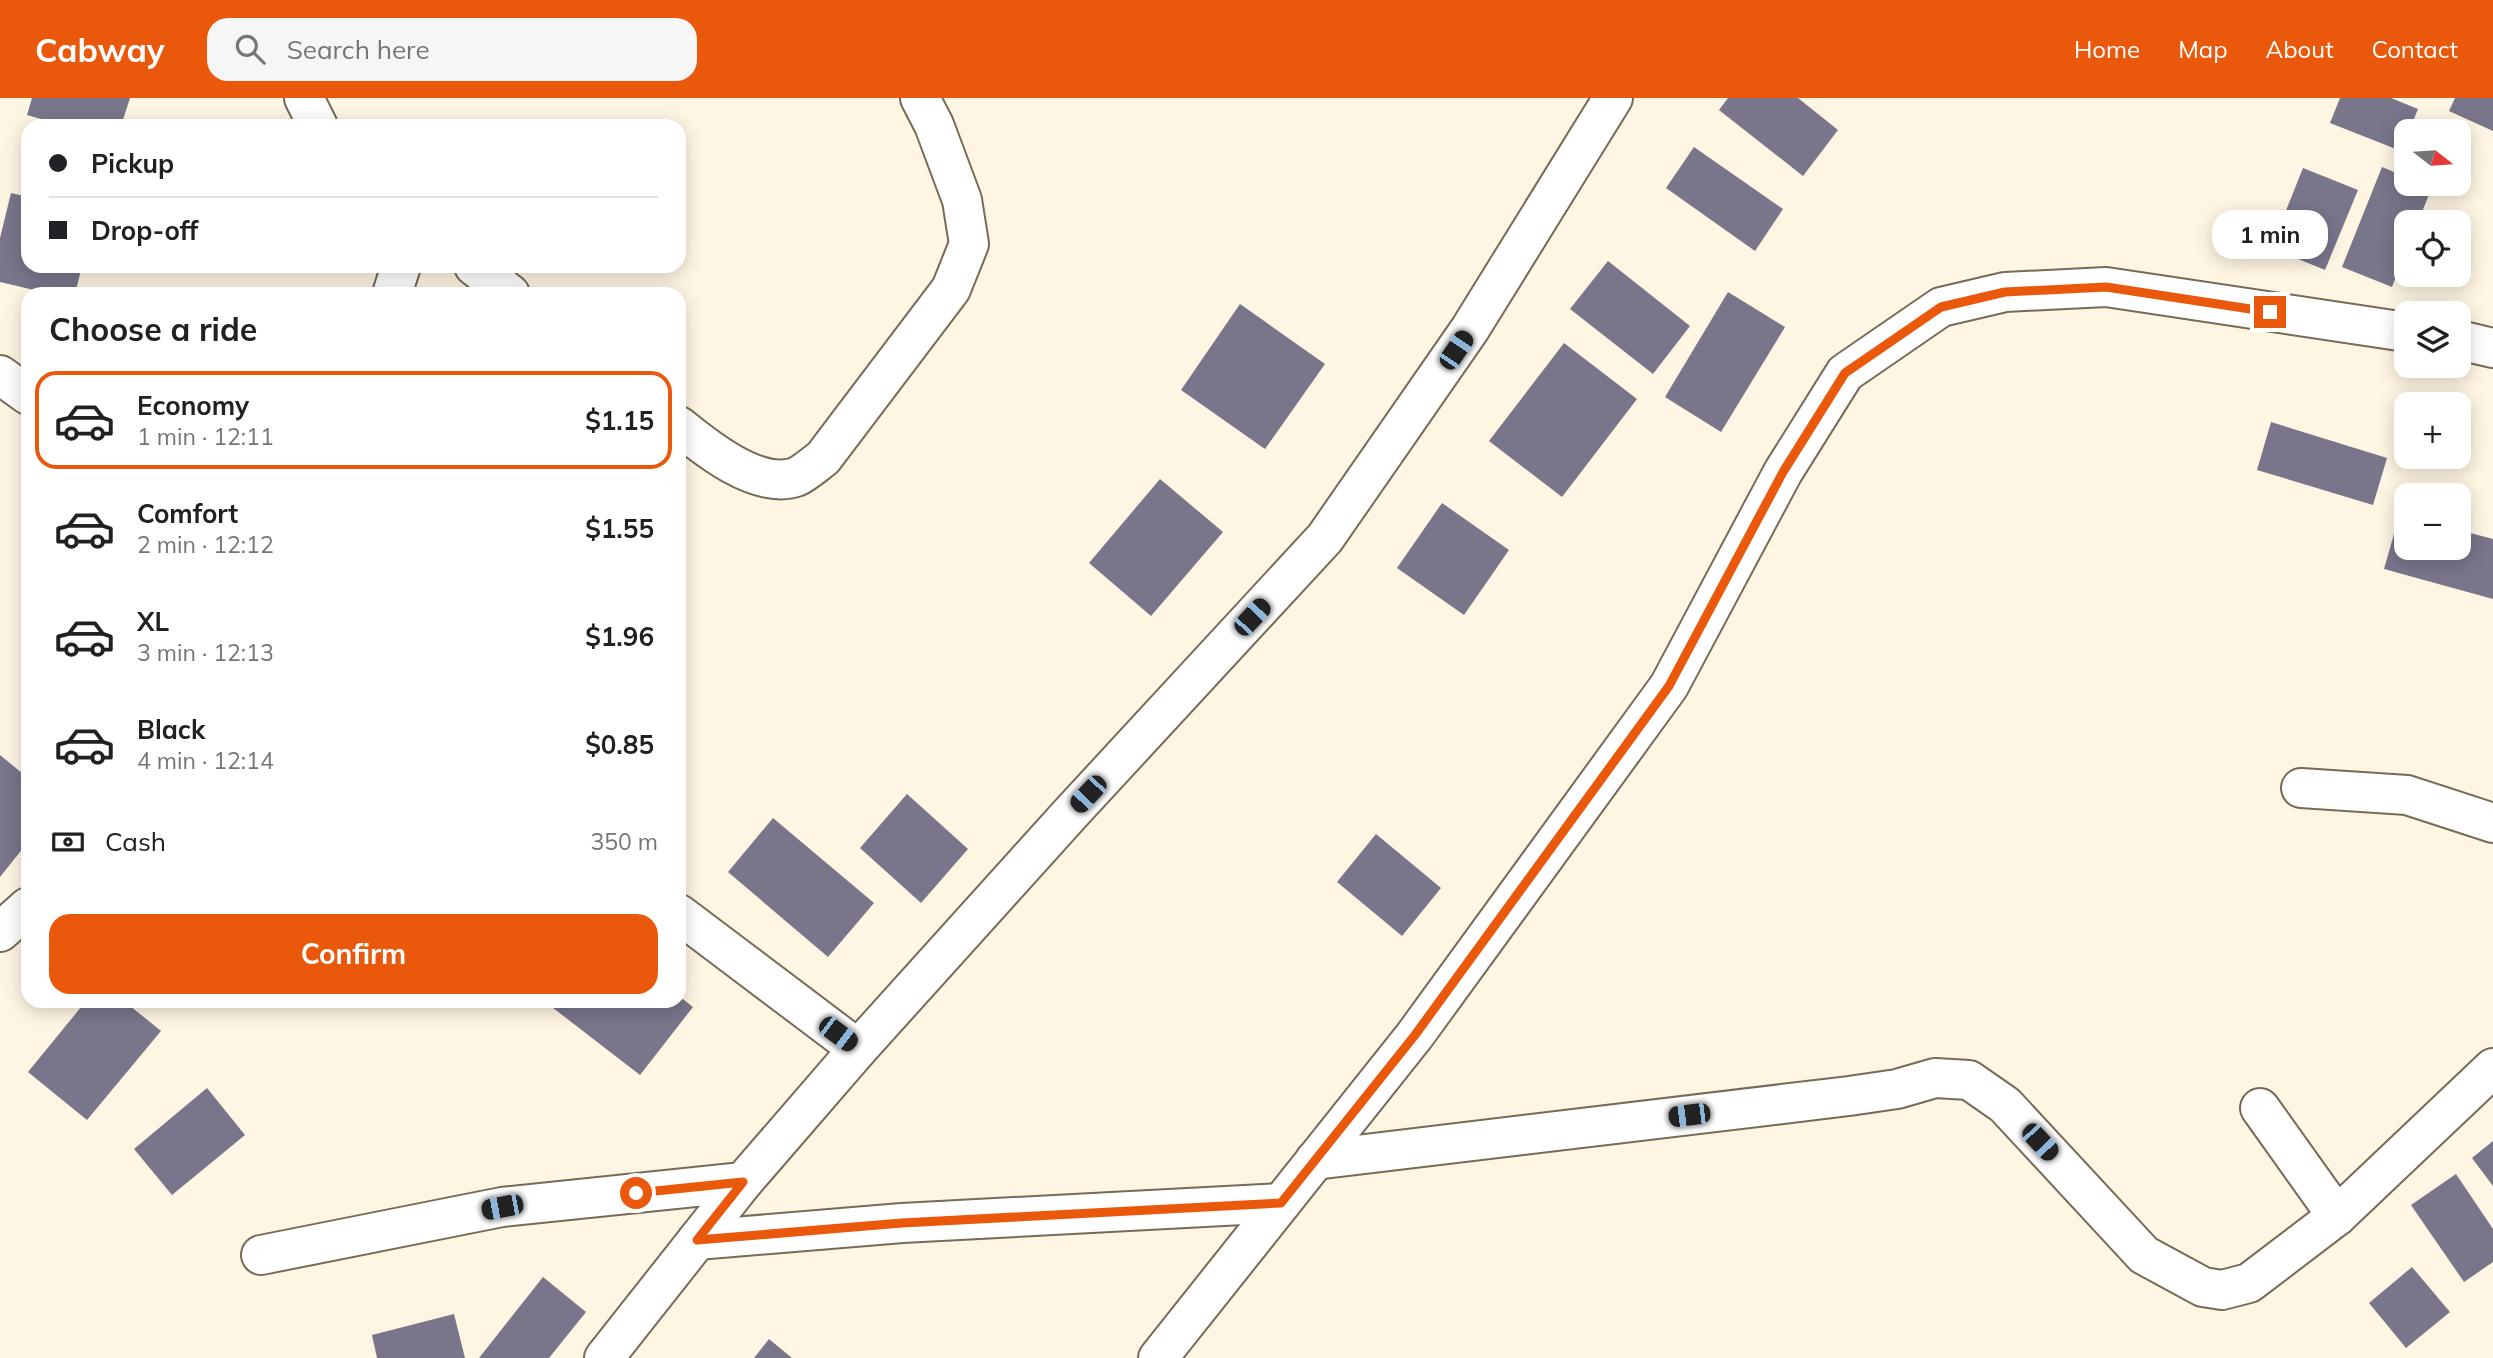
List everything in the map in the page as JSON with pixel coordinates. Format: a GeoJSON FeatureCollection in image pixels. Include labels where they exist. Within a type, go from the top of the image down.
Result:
{"type":"FeatureCollection","features":[{"type":"Feature","properties":{"kind":"street"},"geometry":{"type":"LineString","coordinates":[[304,98],[314,119]]}},
{"type":"Feature","properties":{"kind":"street"},"geometry":{"type":"LineString","coordinates":[[686,432],[721,459],[772,480],[796,477],[823,458],[951,289],[969,244],[962,200],[934,125],[920,98]]}},
{"type":"Feature","properties":{"kind":"street"},"geometry":{"type":"LineString","coordinates":[[604,1358],[743,1182],[858,1049],[1325,538],[1470,329],[1614,98]]}},
{"type":"Feature","properties":{"kind":"street"},"geometry":{"type":"LineString","coordinates":[[483,273],[501,287]]}},
{"type":"Feature","properties":{"kind":"street"},"geometry":{"type":"LineString","coordinates":[[1158,1358],[1415,1035],[1669,686],[1783,472],[1845,373],[1941,307],[2005,292],[2106,287],[2394,330]]}},
{"type":"Feature","properties":{"kind":"street"},"geometry":{"type":"LineString","coordinates":[[0,374],[21,390]]}},
{"type":"Feature","properties":{"kind":"street"},"geometry":{"type":"LineString","coordinates":[[2301,788],[2407,795],[2493,823]]}},
{"type":"Feature","properties":{"kind":"street"},"geometry":{"type":"LineString","coordinates":[[0,932],[21,913]]}},
{"type":"Feature","properties":{"kind":"street"},"geometry":{"type":"LineString","coordinates":[[686,919],[858,1049]]}},
{"type":"Feature","properties":{"kind":"street"},"geometry":{"type":"LineString","coordinates":[[1315,1160],[1849,1096],[1897,1089],[1936,1078],[1969,1080],[2005,1105],[2144,1255],[2203,1287],[2222,1290],[2249,1283],[2337,1216],[2493,1068]]}},
{"type":"Feature","properties":{"kind":"street"},"geometry":{"type":"LineString","coordinates":[[2260,1108],[2337,1216]]}},
{"type":"Feature","properties":{"kind":"street"},"geometry":{"type":"LineString","coordinates":[[261,1255],[502,1207],[743,1182]]}},
{"type":"Feature","properties":{"kind":"street"},"geometry":{"type":"LineString","coordinates":[[697,1240],[902,1223],[1281,1203]]}},
{"type":"Feature","properties":{"kind":"building"},"geometry":{"type":"Polygon","coordinates":[[[32,98],[130,98],[123,119],[41,119],[27,115],[32,98]]]}},
{"type":"Feature","properties":{"kind":"building"},"geometry":{"type":"Polygon","coordinates":[[[1728,98],[1798,98],[1838,130],[1803,176],[1719,110],[1728,98]]]}},
{"type":"Feature","properties":{"kind":"building"},"geometry":{"type":"Polygon","coordinates":[[[2340,98],[2391,98],[2418,109],[2414,119],[2394,119],[2394,148],[2330,123],[2340,98]]]}},
{"type":"Feature","properties":{"kind":"building"},"geometry":{"type":"Polygon","coordinates":[[[2455,98],[2493,98],[2493,131],[2471,119],[2449,111],[2455,98]]]}},
{"type":"Feature","properties":{"kind":"building"},"geometry":{"type":"Polygon","coordinates":[[[1694,147],[1783,209],[1755,251],[1666,188],[1694,147]]]}},
{"type":"Feature","properties":{"kind":"building"},"geometry":{"type":"Polygon","coordinates":[[[2382,167],[2394,172],[2394,196],[2428,196],[2423,210],[2394,210],[2392,287],[2342,267],[2382,167]]]}},
{"type":"Feature","properties":{"kind":"building"},"geometry":{"type":"Polygon","coordinates":[[[2303,168],[2358,190],[2325,270],[2271,248],[2303,168]]]}},
{"type":"Feature","properties":{"kind":"building"},"geometry":{"type":"Polygon","coordinates":[[[11,193],[21,195],[21,273],[80,273],[77,287],[21,287],[0,282],[0,238],[11,193]]]}},
{"type":"Feature","properties":{"kind":"building"},"geometry":{"type":"Polygon","coordinates":[[[1608,261],[1690,326],[1653,374],[1570,309],[1608,261]]]}},
{"type":"Feature","properties":{"kind":"building"},"geometry":{"type":"Polygon","coordinates":[[[1728,292],[1785,327],[1721,432],[1665,397],[1728,292]]]}},
{"type":"Feature","properties":{"kind":"building"},"geometry":{"type":"Polygon","coordinates":[[[1240,304],[1325,364],[1265,449],[1181,390],[1240,304]]]}},
{"type":"Feature","properties":{"kind":"building"},"geometry":{"type":"Polygon","coordinates":[[[1564,343],[1637,399],[1562,497],[1489,441],[1564,343]]]}},
{"type":"Feature","properties":{"kind":"building"},"geometry":{"type":"Polygon","coordinates":[[[2271,422],[2387,458],[2373,505],[2257,470],[2271,422]]]}},
{"type":"Feature","properties":{"kind":"building"},"geometry":{"type":"Polygon","coordinates":[[[1160,479],[1223,532],[1151,616],[1089,563],[1160,479]]]}},
{"type":"Feature","properties":{"kind":"building"},"geometry":{"type":"Polygon","coordinates":[[[1442,503],[1509,550],[1464,615],[1397,568],[1442,503]]]}},
{"type":"Feature","properties":{"kind":"building"},"geometry":{"type":"Polygon","coordinates":[[[2471,533],[2493,539],[2493,599],[2384,569],[2394,534],[2394,560],[2471,560],[2471,533]]]}},
{"type":"Feature","properties":{"kind":"building"},"geometry":{"type":"Polygon","coordinates":[[[0,755],[21,772],[21,851],[0,877],[0,755]]]}},
{"type":"Feature","properties":{"kind":"building"},"geometry":{"type":"Polygon","coordinates":[[[907,794],[968,849],[921,903],[860,848],[907,794]]]}},
{"type":"Feature","properties":{"kind":"building"},"geometry":{"type":"Polygon","coordinates":[[[773,818],[874,903],[828,957],[728,872],[773,818]]]}},
{"type":"Feature","properties":{"kind":"building"},"geometry":{"type":"Polygon","coordinates":[[[1376,834],[1441,888],[1402,936],[1337,882],[1376,834]]]}},
{"type":"Feature","properties":{"kind":"building"},"geometry":{"type":"Polygon","coordinates":[[[686,1002],[693,1007],[640,1075],[553,1008],[686,1008],[686,1002]]]}},
{"type":"Feature","properties":{"kind":"building"},"geometry":{"type":"Polygon","coordinates":[[[80,1008],[133,1008],[161,1031],[87,1120],[28,1072],[80,1008]]]}},
{"type":"Feature","properties":{"kind":"building"},"geometry":{"type":"Polygon","coordinates":[[[207,1088],[245,1135],[172,1195],[134,1149],[207,1088]]]}},
{"type":"Feature","properties":{"kind":"building"},"geometry":{"type":"Polygon","coordinates":[[[2493,1141],[2493,1186],[2472,1158],[2493,1141]]]}},
{"type":"Feature","properties":{"kind":"building"},"geometry":{"type":"Polygon","coordinates":[[[2456,1174],[2493,1229],[2493,1262],[2464,1282],[2411,1205],[2456,1174]]]}},
{"type":"Feature","properties":{"kind":"building"},"geometry":{"type":"Polygon","coordinates":[[[2412,1267],[2450,1312],[2406,1348],[2369,1303],[2412,1267]]]}},
{"type":"Feature","properties":{"kind":"building"},"geometry":{"type":"Polygon","coordinates":[[[543,1277],[586,1312],[549,1358],[479,1358],[543,1277]]]}},
{"type":"Feature","properties":{"kind":"building"},"geometry":{"type":"Polygon","coordinates":[[[454,1314],[465,1358],[377,1358],[372,1335],[454,1314]]]}},
{"type":"Feature","properties":{"kind":"building"},"geometry":{"type":"Polygon","coordinates":[[[769,1339],[792,1358],[754,1358],[769,1339]]]}},
{"type":"Feature","properties":{"kind":"route"},"geometry":{"type":"LineString","coordinates":[[636,1193],[743,1182],[697,1240],[902,1223],[1281,1203],[1415,1035],[1669,686],[1783,472],[1845,373],[1941,307],[2005,292],[2106,287],[2270,312]]}}]}
